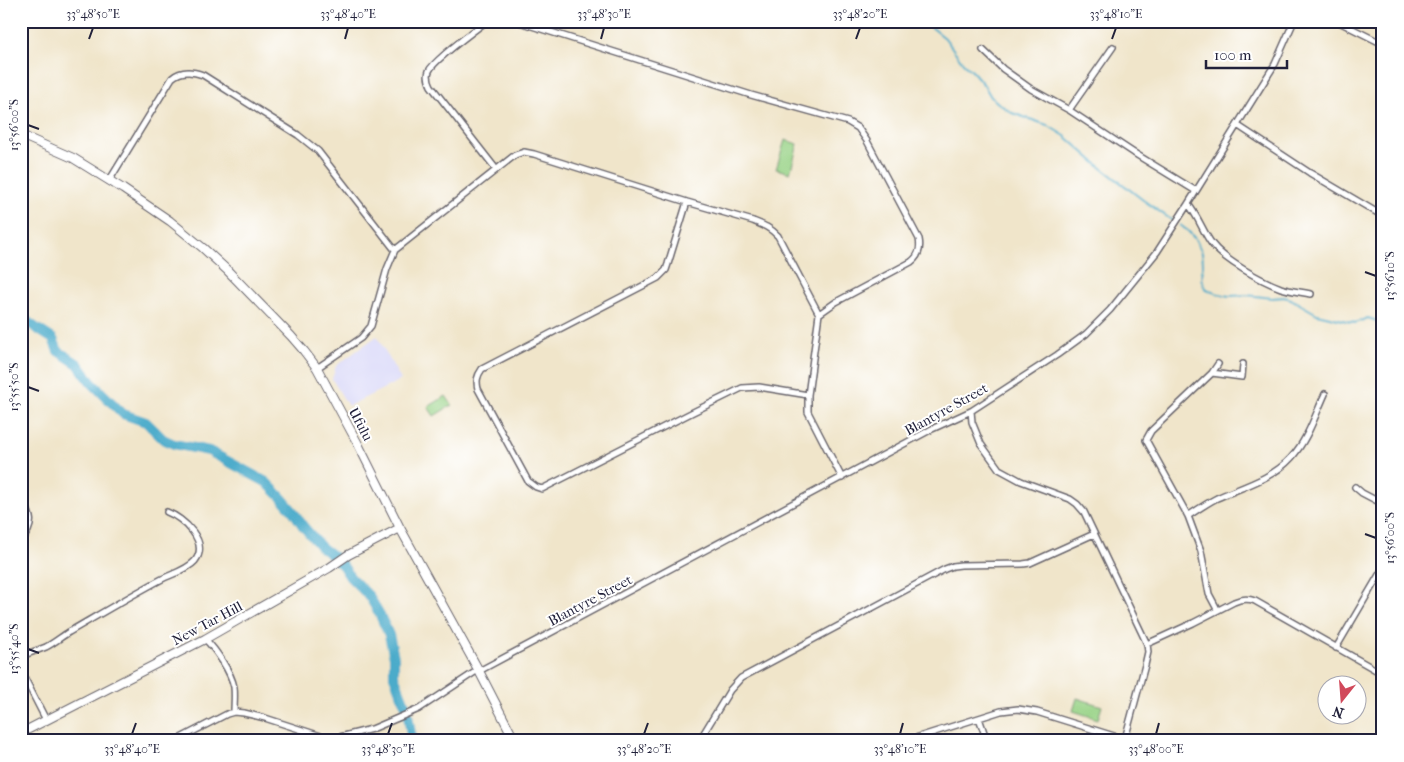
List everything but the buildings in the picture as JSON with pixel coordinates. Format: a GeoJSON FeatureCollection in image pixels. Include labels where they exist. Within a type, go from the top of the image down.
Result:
{"type":"FeatureCollection","features":[{"type":"Feature","properties":{"kind":"street"},"geometry":{"type":"LineString","coordinates":[[487,21],[436,62],[429,71],[429,79],[431,86],[496,169]]}},
{"type":"Feature","properties":{"kind":"street"},"geometry":{"type":"LineString","coordinates":[[516,21],[848,122],[858,128],[867,141],[919,239],[919,252],[911,262],[836,302],[819,314]]}},
{"type":"Feature","properties":{"kind":"street","name":"Blantyre Street"},"geometry":{"type":"LineString","coordinates":[[327,739],[372,729],[419,709],[478,670],[971,411],[1057,356],[1092,328],[1110,310],[1157,252],[1275,64],[1294,21]]}},
{"type":"Feature","properties":{"kind":"street"},"geometry":{"type":"LineString","coordinates":[[1337,21],[1383,44]]}},
{"type":"Feature","properties":{"kind":"street"},"geometry":{"type":"LineString","coordinates":[[1068,110],[1113,47]]}},
{"type":"Feature","properties":{"kind":"street"},"geometry":{"type":"LineString","coordinates":[[983,50],[1003,68],[1032,89],[1196,191]]}},
{"type":"Feature","properties":{"kind":"street"},"geometry":{"type":"LineString","coordinates":[[109,181],[172,78],[182,72],[192,72],[203,75],[298,135],[318,151],[395,250]]}},
{"type":"Feature","properties":{"kind":"street"},"geometry":{"type":"LineString","coordinates":[[1237,125],[1383,216]]}},
{"type":"Feature","properties":{"kind":"street","name":"Ufulu"},"geometry":{"type":"LineString","coordinates":[[21,135],[73,158],[170,221],[227,270],[292,336],[317,368],[400,528],[515,741]]}},
{"type":"Feature","properties":{"kind":"street"},"geometry":{"type":"LineString","coordinates":[[317,368],[361,338],[371,326],[395,250],[515,155],[524,152],[529,153],[753,222],[773,231],[778,236],[819,314],[808,395],[808,412],[842,478]]}},
{"type":"Feature","properties":{"kind":"street"},"geometry":{"type":"LineString","coordinates":[[687,202],[666,270],[658,278],[482,369],[478,375],[478,389],[528,481],[542,489],[742,388],[759,387],[808,395]]}},
{"type":"Feature","properties":{"kind":"street"},"geometry":{"type":"LineString","coordinates":[[1188,204],[1196,213],[1211,243],[1232,262],[1280,288],[1311,294]]}},
{"type":"Feature","properties":{"kind":"street"},"geometry":{"type":"LineString","coordinates":[[1217,609],[1209,594],[1201,551],[1188,516],[1146,440],[1151,431],[1212,373],[1218,364]]}},
{"type":"Feature","properties":{"kind":"street"},"geometry":{"type":"LineString","coordinates":[[1242,378],[1243,364]]}},
{"type":"Feature","properties":{"kind":"street"},"geometry":{"type":"LineString","coordinates":[[1212,373],[1249,379]]}},
{"type":"Feature","properties":{"kind":"street"},"geometry":{"type":"LineString","coordinates":[[1188,516],[1214,500],[1262,479],[1284,465],[1299,447],[1310,429],[1325,394]]}},
{"type":"Feature","properties":{"kind":"street"},"geometry":{"type":"LineString","coordinates":[[906,741],[1008,709],[1037,712],[1127,740],[1148,652],[1147,644],[1084,512],[1070,499],[1021,481],[999,469],[981,444],[972,422],[971,411]]}},
{"type":"Feature","properties":{"kind":"street"},"geometry":{"type":"LineString","coordinates":[[1355,487],[1383,504]]}},
{"type":"Feature","properties":{"kind":"street"},"geometry":{"type":"LineString","coordinates":[[21,498],[29,512],[31,521],[29,532],[21,541]]}},
{"type":"Feature","properties":{"kind":"street"},"geometry":{"type":"LineString","coordinates":[[21,656],[50,645],[194,562],[199,554],[194,534],[182,520],[166,512]]}},
{"type":"Feature","properties":{"kind":"street","name":"New Tar Hill"},"geometry":{"type":"LineString","coordinates":[[21,733],[205,639],[330,568],[348,555],[400,528]]}},
{"type":"Feature","properties":{"kind":"street"},"geometry":{"type":"LineString","coordinates":[[699,741],[730,690],[741,678],[945,569],[961,565],[1014,565],[1030,563],[1094,534]]}},
{"type":"Feature","properties":{"kind":"street"},"geometry":{"type":"LineString","coordinates":[[1336,648],[1383,568]]}},
{"type":"Feature","properties":{"kind":"street"},"geometry":{"type":"LineString","coordinates":[[1147,644],[1217,609],[1239,600],[1250,599],[1383,674]]}},
{"type":"Feature","properties":{"kind":"street"},"geometry":{"type":"LineString","coordinates":[[205,639],[213,648],[232,679],[234,712]]}},
{"type":"Feature","properties":{"kind":"street"},"geometry":{"type":"LineString","coordinates":[[21,671],[46,720]]}},
{"type":"Feature","properties":{"kind":"street"},"geometry":{"type":"LineString","coordinates":[[175,741],[234,712],[265,718],[327,739]]}},
{"type":"Feature","properties":{"kind":"street"},"geometry":{"type":"LineString","coordinates":[[979,718],[987,741]]}},
{"type":"Feature","properties":{"kind":"shaded area"},"geometry":{"type":"Polygon","coordinates":[[[377,336],[401,380],[348,406],[332,379],[336,366],[377,336]]]}},
{"type":"Feature","properties":{"kind":"green space"},"geometry":{"type":"Polygon","coordinates":[[[785,140],[798,144],[790,173],[776,169],[785,140]]]}},
{"type":"Feature","properties":{"kind":"green space"},"geometry":{"type":"Polygon","coordinates":[[[446,396],[452,405],[434,416],[428,407],[446,396]]]}},
{"type":"Feature","properties":{"kind":"green space"},"geometry":{"type":"Polygon","coordinates":[[[1077,698],[1102,706],[1098,719],[1073,711],[1077,698]]]}},
{"type":"Feature","properties":{"kind":"waterway"},"geometry":{"type":"LineString","coordinates":[[21,29],[26,21]]}},
{"type":"Feature","properties":{"kind":"waterway"},"geometry":{"type":"LineString","coordinates":[[923,21],[945,38],[963,63],[973,72],[991,97],[998,103],[1012,113],[1047,125],[1065,136],[1098,165],[1173,221]]}},
{"type":"Feature","properties":{"kind":"waterway"},"geometry":{"type":"LineString","coordinates":[[1180,225],[1196,240],[1202,253],[1202,281],[1205,288],[1215,293],[1229,296],[1284,297],[1317,314],[1355,323],[1368,318],[1383,323]]}},
{"type":"Feature","properties":{"kind":"waterway"},"geometry":{"type":"LineString","coordinates":[[21,317],[53,339],[58,351],[78,364],[91,382],[123,414],[146,422],[163,439],[174,444],[209,451],[266,482],[281,497],[321,547],[343,566],[350,577],[369,596],[389,635],[394,657],[394,676],[407,709]]}},
{"type":"Feature","properties":{"kind":"waterway"},"geometry":{"type":"LineString","coordinates":[[408,715],[412,741]]}}]}
